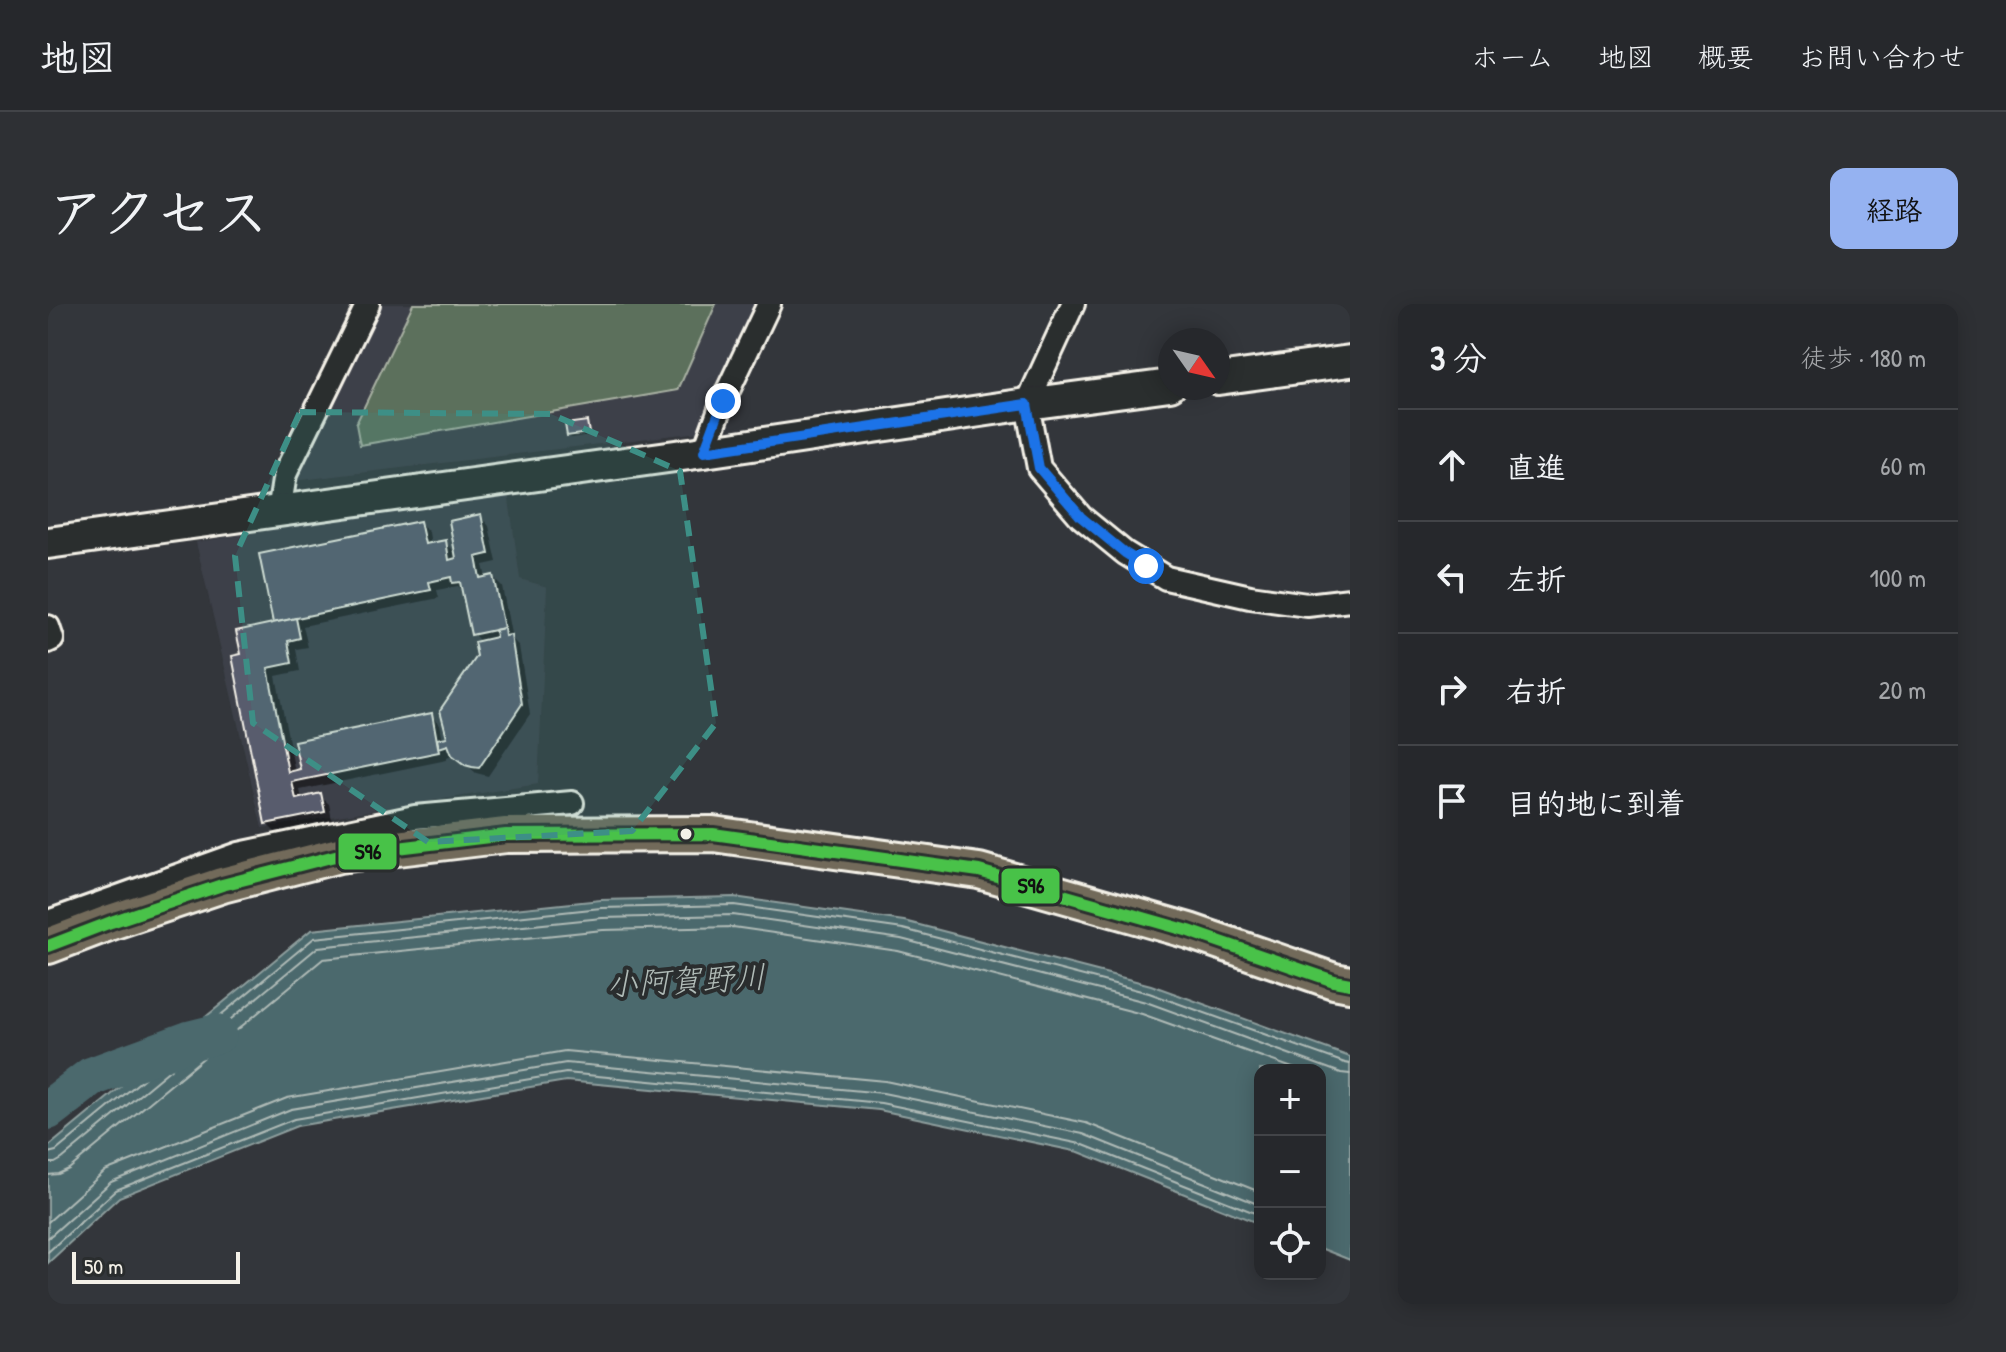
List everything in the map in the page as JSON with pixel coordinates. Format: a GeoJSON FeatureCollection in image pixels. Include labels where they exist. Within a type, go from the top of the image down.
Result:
{"type":"FeatureCollection","features":[{"type":"Feature","properties":{"kind":"main road"},"geometry":{"type":"LineString","coordinates":[[48,946],[222,885],[339,855],[506,835],[713,834],[979,871],[1189,931],[1350,984]]}},
{"type":"Feature","properties":{"kind":"street"},"geometry":{"type":"LineString","coordinates":[[279,512],[285,474],[368,304]]}},
{"type":"Feature","properties":{"kind":"street"},"geometry":{"type":"LineString","coordinates":[[704,452],[723,401],[769,304]]}},
{"type":"Feature","properties":{"kind":"street"},"geometry":{"type":"LineString","coordinates":[[1073,304],[1027,404],[1039,468],[1081,517],[1125,553],[1166,578],[1250,597],[1307,605],[1350,600]]}},
{"type":"Feature","properties":{"kind":"street"},"geometry":{"type":"LineString","coordinates":[[1230,377],[1350,361]]}},
{"type":"Feature","properties":{"kind":"street"},"geometry":{"type":"LineString","coordinates":[[48,543],[1158,387]]}},
{"type":"Feature","properties":{"kind":"street"},"geometry":{"type":"LineString","coordinates":[[48,627],[52,639],[48,641]]}},
{"type":"Feature","properties":{"kind":"street"},"geometry":{"type":"LineString","coordinates":[[48,922],[239,854],[415,817],[572,803]]}},
{"type":"Feature","properties":{"kind":"highlighted area"},"geometry":{"type":"Polygon","coordinates":[[[300,412],[551,414],[680,471],[716,723],[632,831],[428,842],[253,723],[235,556],[300,412]]]}},
{"type":"Feature","properties":{"kind":"shaded area"},"geometry":{"type":"Polygon","coordinates":[[[379,304],[757,304],[699,432],[301,480],[295,478],[379,304]]]}},
{"type":"Feature","properties":{"kind":"shaded area"},"geometry":{"type":"Polygon","coordinates":[[[508,492],[520,579],[547,587],[538,784],[262,828],[196,542],[508,492]]]}},
{"type":"Feature","properties":{"kind":"green space"},"geometry":{"type":"Polygon","coordinates":[[[413,304],[716,304],[678,390],[360,445],[356,424],[413,304]]]}},
{"type":"Feature","properties":{"kind":"water"},"geometry":{"type":"Polygon","coordinates":[[[734,897],[904,921],[1151,985],[1350,1057],[1350,1260],[1326,1250],[1326,1064],[1254,1064],[1254,1222],[1079,1152],[879,1110],[566,1081],[297,1126],[119,1197],[48,1263],[48,1147],[311,930],[601,900],[734,897]]]}},
{"type":"Feature","properties":{"kind":"building"},"geometry":{"type":"Polygon","coordinates":[[[587,421],[589,433],[567,436],[565,424],[587,421]]]}},
{"type":"Feature","properties":{"kind":"building"},"geometry":{"type":"Polygon","coordinates":[[[481,514],[489,554],[476,557],[480,578],[493,575],[504,628],[471,635],[460,582],[452,583],[451,577],[429,582],[431,590],[273,623],[259,554],[420,521],[425,544],[446,540],[449,560],[456,558],[449,521],[481,514]]]}},
{"type":"Feature","properties":{"kind":"building"},"geometry":{"type":"Polygon","coordinates":[[[296,618],[300,638],[288,641],[292,663],[268,668],[288,772],[300,769],[294,741],[432,713],[439,752],[292,782],[296,799],[321,793],[325,812],[265,824],[232,656],[241,654],[236,631],[296,618]]]}},
{"type":"Feature","properties":{"kind":"building"},"geometry":{"type":"Polygon","coordinates":[[[504,628],[505,636],[511,635],[522,704],[479,768],[472,767],[452,755],[448,745],[439,748],[437,739],[447,737],[440,710],[477,656],[474,642],[496,637],[495,630],[504,628]]]}},
{"type":"Feature","properties":{"kind":"waterway","name":"小阿賀野川"},"geometry":{"type":"LineString","coordinates":[[48,1110],[91,1077],[189,1041],[217,1034]]}},
{"type":"Feature","properties":{"kind":"transit line","name":"S96"},"geometry":{"type":"LineString","coordinates":[[48,946],[222,885],[339,855],[506,835],[713,834],[979,871],[1189,931],[1350,984]]}},
{"type":"Feature","properties":{"kind":"route"},"geometry":{"type":"LineString","coordinates":[[723,401],[704,452],[1027,404],[1039,468],[1081,517],[1146,566]]}}]}
